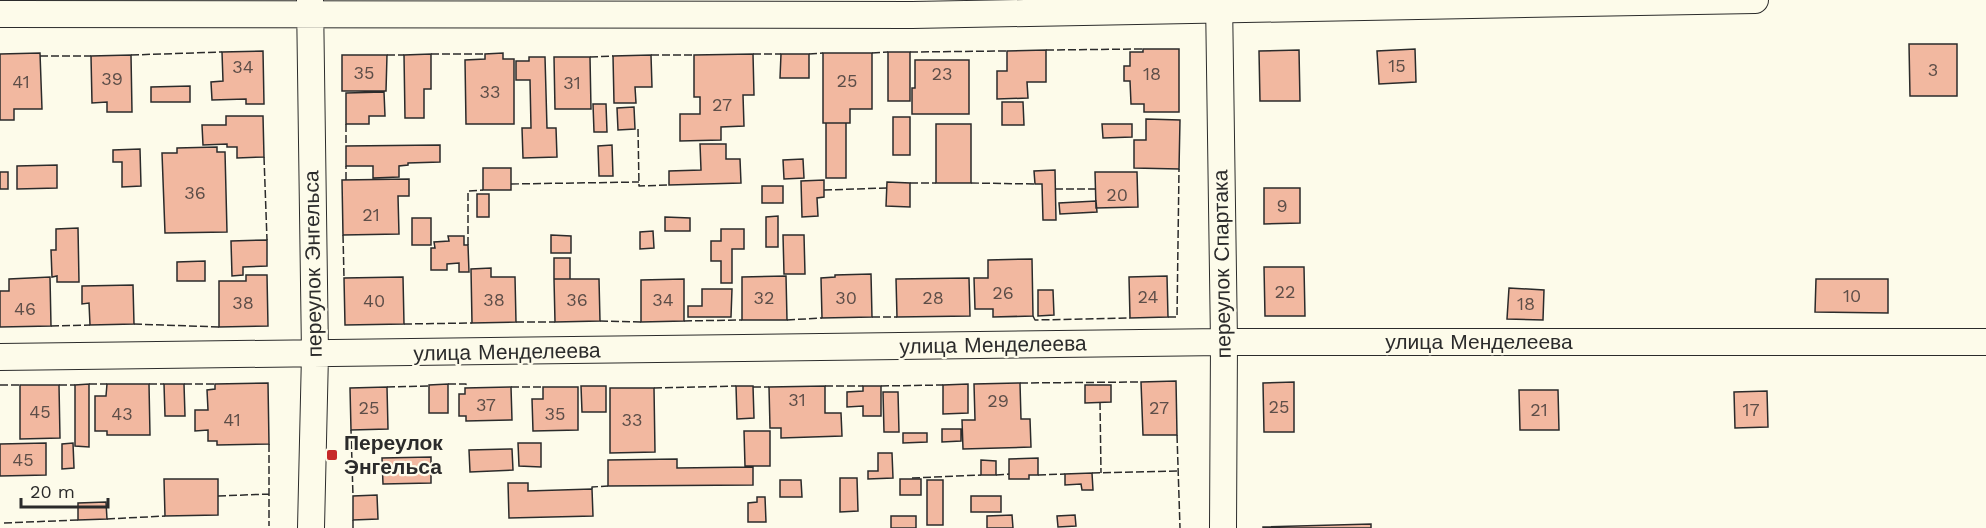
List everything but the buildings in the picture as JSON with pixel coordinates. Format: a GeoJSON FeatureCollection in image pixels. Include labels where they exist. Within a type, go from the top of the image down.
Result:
{"type":"FeatureCollection","features":[{"type":"Feature","properties":{"kind":"street"},"geometry":{"type":"LineString","coordinates":[[0,14],[310,7],[912,15],[1219,5],[1755,0]]}},
{"type":"Feature","properties":{"kind":"street","name":"переулок Спартака"},"geometry":{"type":"LineString","coordinates":[[1219,5],[1224,342],[1223,528]]}},
{"type":"Feature","properties":{"kind":"street","name":"переулок Энгельса"},"geometry":{"type":"LineString","coordinates":[[310,7],[315,354],[311,528]]}},
{"type":"Feature","properties":{"kind":"street","name":"улица Менделеева"},"geometry":{"type":"LineString","coordinates":[[0,357],[1224,342],[1986,342]]}},
{"type":"Feature","properties":{"kind":"fence"},"geometry":{"type":"LineString","coordinates":[[1046,50],[1143,49]]}},
{"type":"Feature","properties":{"kind":"fence"},"geometry":{"type":"LineString","coordinates":[[910,52],[1007,51]]}},
{"type":"Feature","properties":{"kind":"fence"},"geometry":{"type":"LineString","coordinates":[[131,55],[222,52]]}},
{"type":"Feature","properties":{"kind":"fence"},"geometry":{"type":"LineString","coordinates":[[872,53],[888,52]]}},
{"type":"Feature","properties":{"kind":"fence"},"geometry":{"type":"LineString","coordinates":[[809,54],[823,53]]}},
{"type":"Feature","properties":{"kind":"fence"},"geometry":{"type":"LineString","coordinates":[[431,54],[485,54]]}},
{"type":"Feature","properties":{"kind":"fence"},"geometry":{"type":"LineString","coordinates":[[753,54],[781,54]]}},
{"type":"Feature","properties":{"kind":"fence"},"geometry":{"type":"LineString","coordinates":[[387,55],[404,55]]}},
{"type":"Feature","properties":{"kind":"fence"},"geometry":{"type":"LineString","coordinates":[[651,55],[694,55]]}},
{"type":"Feature","properties":{"kind":"fence"},"geometry":{"type":"LineString","coordinates":[[40,56],[91,56]]}},
{"type":"Feature","properties":{"kind":"fence"},"geometry":{"type":"LineString","coordinates":[[590,57],[613,56]]}},
{"type":"Feature","properties":{"kind":"fence"},"geometry":{"type":"LineString","coordinates":[[346,124],[346,146]]}},
{"type":"Feature","properties":{"kind":"fence"},"geometry":{"type":"LineString","coordinates":[[638,129],[639,186],[669,185]]}},
{"type":"Feature","properties":{"kind":"fence"},"geometry":{"type":"LineString","coordinates":[[264,157],[267,240]]}},
{"type":"Feature","properties":{"kind":"fence"},"geometry":{"type":"LineString","coordinates":[[346,166],[346,180]]}},
{"type":"Feature","properties":{"kind":"fence"},"geometry":{"type":"LineString","coordinates":[[1168,317],[1177,317],[1179,169]]}},
{"type":"Feature","properties":{"kind":"fence"},"geometry":{"type":"LineString","coordinates":[[511,184],[639,182]]}},
{"type":"Feature","properties":{"kind":"fence"},"geometry":{"type":"LineString","coordinates":[[910,183],[936,183]]}},
{"type":"Feature","properties":{"kind":"fence"},"geometry":{"type":"LineString","coordinates":[[971,183],[1035,184]]}},
{"type":"Feature","properties":{"kind":"fence"},"geometry":{"type":"LineString","coordinates":[[824,190],[887,188]]}},
{"type":"Feature","properties":{"kind":"fence"},"geometry":{"type":"LineString","coordinates":[[1055,189],[1095,189]]}},
{"type":"Feature","properties":{"kind":"fence"},"geometry":{"type":"LineString","coordinates":[[468,245],[468,191],[483,190]]}},
{"type":"Feature","properties":{"kind":"fence"},"geometry":{"type":"LineString","coordinates":[[343,235],[344,278]]}},
{"type":"Feature","properties":{"kind":"fence"},"geometry":{"type":"LineString","coordinates":[[1033,316],[1035,320],[1130,318]]}},
{"type":"Feature","properties":{"kind":"fence"},"geometry":{"type":"LineString","coordinates":[[872,317],[897,317]]}},
{"type":"Feature","properties":{"kind":"fence"},"geometry":{"type":"LineString","coordinates":[[787,320],[822,318]]}},
{"type":"Feature","properties":{"kind":"fence"},"geometry":{"type":"LineString","coordinates":[[684,321],[742,320]]}},
{"type":"Feature","properties":{"kind":"fence"},"geometry":{"type":"LineString","coordinates":[[600,321],[641,322]]}},
{"type":"Feature","properties":{"kind":"fence"},"geometry":{"type":"LineString","coordinates":[[516,322],[555,322]]}},
{"type":"Feature","properties":{"kind":"fence"},"geometry":{"type":"LineString","coordinates":[[404,324],[472,323]]}},
{"type":"Feature","properties":{"kind":"fence"},"geometry":{"type":"LineString","coordinates":[[134,324],[219,327]]}},
{"type":"Feature","properties":{"kind":"fence"},"geometry":{"type":"LineString","coordinates":[[51,326],[90,325]]}},
{"type":"Feature","properties":{"kind":"fence"},"geometry":{"type":"LineString","coordinates":[[1020,383],[1141,382]]}},
{"type":"Feature","properties":{"kind":"fence"},"geometry":{"type":"LineString","coordinates":[[89,384],[107,384]]}},
{"type":"Feature","properties":{"kind":"fence"},"geometry":{"type":"LineString","coordinates":[[149,384],[164,384]]}},
{"type":"Feature","properties":{"kind":"fence"},"geometry":{"type":"LineString","coordinates":[[184,384],[215,384]]}},
{"type":"Feature","properties":{"kind":"fence"},"geometry":{"type":"LineString","coordinates":[[448,384],[466,384],[465,388]]}},
{"type":"Feature","properties":{"kind":"fence"},"geometry":{"type":"LineString","coordinates":[[0,385],[20,385]]}},
{"type":"Feature","properties":{"kind":"fence"},"geometry":{"type":"LineString","coordinates":[[59,385],[75,385]]}},
{"type":"Feature","properties":{"kind":"fence"},"geometry":{"type":"LineString","coordinates":[[881,386],[943,385]]}},
{"type":"Feature","properties":{"kind":"fence"},"geometry":{"type":"LineString","coordinates":[[387,387],[429,386]]}},
{"type":"Feature","properties":{"kind":"fence"},"geometry":{"type":"LineString","coordinates":[[654,388],[736,386]]}},
{"type":"Feature","properties":{"kind":"fence"},"geometry":{"type":"LineString","coordinates":[[825,386],[863,386]]}},
{"type":"Feature","properties":{"kind":"fence"},"geometry":{"type":"LineString","coordinates":[[511,387],[543,387]]}},
{"type":"Feature","properties":{"kind":"fence"},"geometry":{"type":"LineString","coordinates":[[753,387],[769,387]]}},
{"type":"Feature","properties":{"kind":"fence"},"geometry":{"type":"LineString","coordinates":[[1100,402],[1101,473]]}},
{"type":"Feature","properties":{"kind":"fence"},"geometry":{"type":"LineString","coordinates":[[351,430],[353,496]]}},
{"type":"Feature","properties":{"kind":"fence"},"geometry":{"type":"LineString","coordinates":[[1177,435],[1180,528]]}},
{"type":"Feature","properties":{"kind":"fence"},"geometry":{"type":"LineString","coordinates":[[269,444],[269,526]]}},
{"type":"Feature","properties":{"kind":"fence"},"geometry":{"type":"LineString","coordinates":[[1092,473],[1178,471]]}},
{"type":"Feature","properties":{"kind":"fence"},"geometry":{"type":"LineString","coordinates":[[996,475],[1009,474]]}},
{"type":"Feature","properties":{"kind":"fence"},"geometry":{"type":"LineString","coordinates":[[1038,475],[1065,474]]}},
{"type":"Feature","properties":{"kind":"fence"},"geometry":{"type":"LineString","coordinates":[[912,478],[981,475]]}},
{"type":"Feature","properties":{"kind":"fence"},"geometry":{"type":"LineString","coordinates":[[592,489],[592,487],[608,486]]}},
{"type":"Feature","properties":{"kind":"fence"},"geometry":{"type":"LineString","coordinates":[[218,496],[269,494]]}},
{"type":"Feature","properties":{"kind":"fence"},"geometry":{"type":"LineString","coordinates":[[107,519],[165,516]]}},
{"type":"Feature","properties":{"kind":"fence"},"geometry":{"type":"LineString","coordinates":[[4,523],[78,520]]}},
{"type":"Feature","properties":{"kind":"fence"},"geometry":{"type":"LineString","coordinates":[[353,520],[353,528]]}},
{"type":"Feature","properties":{"kind":"place","name":"Переулок Энгельса"},"geometry":{"type":"Point","coordinates":[332,455]}}]}
